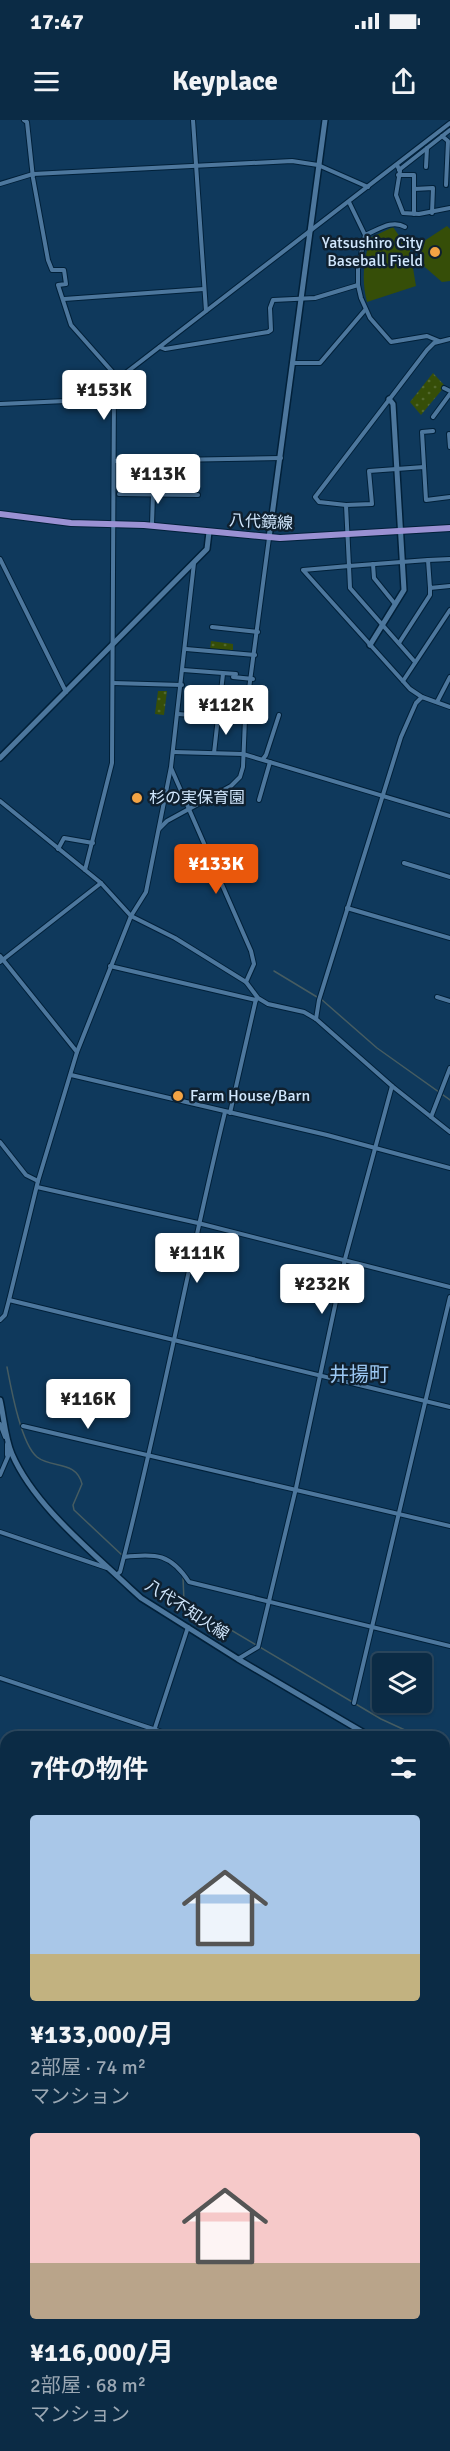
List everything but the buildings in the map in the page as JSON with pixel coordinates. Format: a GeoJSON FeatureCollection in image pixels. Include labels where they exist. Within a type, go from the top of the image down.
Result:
{"type":"FeatureCollection","features":[{"type":"Feature","properties":{"kind":"main road"},"geometry":{"type":"LineString","coordinates":[[269,538],[325,120]]}},
{"type":"Feature","properties":{"kind":"main road"},"geometry":{"type":"LineString","coordinates":[[370,645],[404,590],[393,404],[389,399]]}},
{"type":"Feature","properties":{"kind":"main road","name":"八代鏡線"},"geometry":{"type":"LineString","coordinates":[[0,514],[71,523],[152,526],[269,538],[450,528]]}},
{"type":"Feature","properties":{"kind":"main road"},"geometry":{"type":"LineString","coordinates":[[0,758],[207,549],[209,532]]}},
{"type":"Feature","properties":{"kind":"main road","name":"八代不知火線"},"geometry":{"type":"LineString","coordinates":[[0,1400],[9,1453],[42,1500],[108,1569],[141,1598],[238,1659],[361,1731]]}},
{"type":"Feature","properties":{"kind":"street"},"geometry":{"type":"LineString","coordinates":[[193,120],[206,311]]}},
{"type":"Feature","properties":{"kind":"street"},"geometry":{"type":"LineString","coordinates":[[27,121],[33,174],[48,260],[52,270],[64,270],[66,284],[58,285],[70,325],[117,377]]}},
{"type":"Feature","properties":{"kind":"street"},"geometry":{"type":"LineString","coordinates":[[450,123],[398,170],[395,188],[403,213],[432,213],[450,208]]}},
{"type":"Feature","properties":{"kind":"street"},"geometry":{"type":"LineString","coordinates":[[85,870],[112,763],[111,524],[114,382],[117,377],[160,347],[368,187],[398,170],[450,131]]}},
{"type":"Feature","properties":{"kind":"street"},"geometry":{"type":"LineString","coordinates":[[442,136],[448,141],[446,185]]}},
{"type":"Feature","properties":{"kind":"street"},"geometry":{"type":"LineString","coordinates":[[426,167],[427,148]]}},
{"type":"Feature","properties":{"kind":"street"},"geometry":{"type":"LineString","coordinates":[[0,184],[33,174],[196,164],[292,161],[318,165],[368,187]]}},
{"type":"Feature","properties":{"kind":"street"},"geometry":{"type":"LineString","coordinates":[[398,170],[414,175],[414,214]]}},
{"type":"Feature","properties":{"kind":"street"},"geometry":{"type":"LineString","coordinates":[[414,189],[432,188],[432,213]]}},
{"type":"Feature","properties":{"kind":"street"},"geometry":{"type":"LineString","coordinates":[[349,202],[365,235],[360,254],[358,285],[365,310],[390,342],[427,336],[439,341]]}},
{"type":"Feature","properties":{"kind":"street"},"geometry":{"type":"LineString","coordinates":[[365,235],[391,224],[396,223],[405,227]]}},
{"type":"Feature","properties":{"kind":"street"},"geometry":{"type":"LineString","coordinates":[[160,347],[268,332],[271,330],[270,303],[301,297],[315,298],[358,285]]}},
{"type":"Feature","properties":{"kind":"street"},"geometry":{"type":"LineString","coordinates":[[64,299],[204,290]]}},
{"type":"Feature","properties":{"kind":"street"},"geometry":{"type":"LineString","coordinates":[[293,363],[320,363],[365,310]]}},
{"type":"Feature","properties":{"kind":"street"},"geometry":{"type":"LineString","coordinates":[[424,467],[369,471],[372,504],[346,505],[319,502],[315,497],[427,350],[439,341],[450,339]]}},
{"type":"Feature","properties":{"kind":"street"},"geometry":{"type":"LineString","coordinates":[[0,404],[66,401],[114,382]]}},
{"type":"Feature","properties":{"kind":"street"},"geometry":{"type":"LineString","coordinates":[[433,417],[450,393],[444,388]]}},
{"type":"Feature","properties":{"kind":"street"},"geometry":{"type":"LineString","coordinates":[[433,431],[422,432],[426,500],[450,498]]}},
{"type":"Feature","properties":{"kind":"street"},"geometry":{"type":"LineString","coordinates":[[449,434],[450,447]]}},
{"type":"Feature","properties":{"kind":"street"},"geometry":{"type":"LineString","coordinates":[[114,461],[281,458]]}},
{"type":"Feature","properties":{"kind":"street"},"geometry":{"type":"LineString","coordinates":[[119,494],[198,495]]}},
{"type":"Feature","properties":{"kind":"street"},"geometry":{"type":"LineString","coordinates":[[152,526],[153,494]]}},
{"type":"Feature","properties":{"kind":"street"},"geometry":{"type":"LineString","coordinates":[[346,505],[350,588],[415,662]]}},
{"type":"Feature","properties":{"kind":"street"},"geometry":{"type":"LineString","coordinates":[[156,832],[162,825],[234,783],[243,767],[245,719],[253,680],[269,538]]}},
{"type":"Feature","properties":{"kind":"street"},"geometry":{"type":"LineString","coordinates":[[0,559],[66,692]]}},
{"type":"Feature","properties":{"kind":"street"},"geometry":{"type":"LineString","coordinates":[[450,559],[303,570],[402,681],[422,697],[450,707]]}},
{"type":"Feature","properties":{"kind":"street"},"geometry":{"type":"LineString","coordinates":[[399,643],[430,595],[428,560]]}},
{"type":"Feature","properties":{"kind":"street"},"geometry":{"type":"LineString","coordinates":[[0,1320],[5,1315],[36,1187],[72,1075],[77,1052],[131,916],[146,892],[156,832],[171,768],[186,650],[194,562]]}},
{"type":"Feature","properties":{"kind":"street"},"geometry":{"type":"LineString","coordinates":[[373,564],[374,578],[395,604]]}},
{"type":"Feature","properties":{"kind":"street"},"geometry":{"type":"LineString","coordinates":[[430,588],[450,586]]}},
{"type":"Feature","properties":{"kind":"street"},"geometry":{"type":"LineString","coordinates":[[402,681],[450,610]]}},
{"type":"Feature","properties":{"kind":"street"},"geometry":{"type":"LineString","coordinates":[[212,627],[258,632]]}},
{"type":"Feature","properties":{"kind":"street"},"geometry":{"type":"LineString","coordinates":[[186,650],[255,656]]}},
{"type":"Feature","properties":{"kind":"street"},"geometry":{"type":"LineString","coordinates":[[183,670],[253,680]]}},
{"type":"Feature","properties":{"kind":"street"},"geometry":{"type":"LineString","coordinates":[[214,753],[223,674]]}},
{"type":"Feature","properties":{"kind":"street"},"geometry":{"type":"LineString","coordinates":[[437,702],[450,677]]}},
{"type":"Feature","properties":{"kind":"street"},"geometry":{"type":"LineString","coordinates":[[113,683],[182,685]]}},
{"type":"Feature","properties":{"kind":"street"},"geometry":{"type":"LineString","coordinates":[[316,1019],[346,908],[381,797],[401,737],[416,703],[422,697]]}},
{"type":"Feature","properties":{"kind":"street"},"geometry":{"type":"LineString","coordinates":[[178,714],[245,719]]}},
{"type":"Feature","properties":{"kind":"street"},"geometry":{"type":"LineString","coordinates":[[262,760],[266,755],[279,715]]}},
{"type":"Feature","properties":{"kind":"street"},"geometry":{"type":"LineString","coordinates":[[173,752],[243,754],[450,816]]}},
{"type":"Feature","properties":{"kind":"street"},"geometry":{"type":"LineString","coordinates":[[259,800],[270,762]]}},
{"type":"Feature","properties":{"kind":"street"},"geometry":{"type":"LineString","coordinates":[[171,768],[251,951],[254,964],[246,982]]}},
{"type":"Feature","properties":{"kind":"street"},"geometry":{"type":"LineString","coordinates":[[0,801],[101,883],[131,916],[175,938],[246,982],[257,999],[198,1223],[175,1342],[124,1557],[120,1572],[116,1575]]}},
{"type":"Feature","properties":{"kind":"street"},"geometry":{"type":"LineString","coordinates":[[58,849],[64,838],[93,843]]}},
{"type":"Feature","properties":{"kind":"street"},"geometry":{"type":"LineString","coordinates":[[404,863],[450,877]]}},
{"type":"Feature","properties":{"kind":"street"},"geometry":{"type":"LineString","coordinates":[[77,1052],[1,959],[101,883]]}},
{"type":"Feature","properties":{"kind":"street"},"geometry":{"type":"LineString","coordinates":[[346,908],[450,938]]}},
{"type":"Feature","properties":{"kind":"street"},"geometry":{"type":"LineString","coordinates":[[110,966],[257,999],[304,1012],[316,1019],[392,1086],[450,1132]]}},
{"type":"Feature","properties":{"kind":"street"},"geometry":{"type":"LineString","coordinates":[[437,997],[450,1000]]}},
{"type":"Feature","properties":{"kind":"street"},"geometry":{"type":"LineString","coordinates":[[432,1117],[450,1068]]}},
{"type":"Feature","properties":{"kind":"street"},"geometry":{"type":"LineString","coordinates":[[72,1075],[450,1168]]}},
{"type":"Feature","properties":{"kind":"street"},"geometry":{"type":"LineString","coordinates":[[238,1659],[256,1648],[269,1602],[321,1376],[345,1259],[392,1086]]}},
{"type":"Feature","properties":{"kind":"street"},"geometry":{"type":"LineString","coordinates":[[0,1142],[26,1175],[38,1181]]}},
{"type":"Feature","properties":{"kind":"street"},"geometry":{"type":"LineString","coordinates":[[36,1187],[198,1223],[450,1287]]}},
{"type":"Feature","properties":{"kind":"street"},"geometry":{"type":"LineString","coordinates":[[354,1703],[450,1298]]}},
{"type":"Feature","properties":{"kind":"street"},"geometry":{"type":"LineString","coordinates":[[9,1300],[450,1407]]}},
{"type":"Feature","properties":{"kind":"street"},"geometry":{"type":"LineString","coordinates":[[0,1424],[9,1453],[0,1475]]}},
{"type":"Feature","properties":{"kind":"street"},"geometry":{"type":"LineString","coordinates":[[23,1426],[296,1488],[450,1526]]}},
{"type":"Feature","properties":{"kind":"street"},"geometry":{"type":"LineString","coordinates":[[0,1532],[108,1569]]}},
{"type":"Feature","properties":{"kind":"street"},"geometry":{"type":"LineString","coordinates":[[124,1557],[159,1556],[176,1563],[189,1582],[450,1646]]}},
{"type":"Feature","properties":{"kind":"street"},"geometry":{"type":"LineString","coordinates":[[154,1730],[188,1627]]}},
{"type":"Feature","properties":{"kind":"street"},"geometry":{"type":"LineString","coordinates":[[0,1678],[157,1731]]}},
{"type":"Feature","properties":{"kind":"green space","name":"Yatsushiro City Baseball Field"},"geometry":{"type":"Polygon","coordinates":[[[447,226],[450,229],[450,281],[442,282],[419,262],[421,243],[447,226]]]}},
{"type":"Feature","properties":{"kind":"green space"},"geometry":{"type":"Polygon","coordinates":[[[393,227],[404,243],[409,244],[416,286],[367,302],[364,270],[370,238],[393,227]]]}},
{"type":"Feature","properties":{"kind":"green space"},"geometry":{"type":"Polygon","coordinates":[[[433,373],[445,386],[421,415],[410,402],[433,373]]]}},
{"type":"Feature","properties":{"kind":"green space"},"geometry":{"type":"Polygon","coordinates":[[[211,641],[233,644],[233,653],[210,650],[211,641]]]}},
{"type":"Feature","properties":{"kind":"green space"},"geometry":{"type":"Polygon","coordinates":[[[158,691],[167,691],[164,715],[155,714],[158,691]]]}},
{"type":"Feature","properties":{"kind":"waterway"},"geometry":{"type":"LineString","coordinates":[[274,971],[317,997]]}},
{"type":"Feature","properties":{"kind":"waterway"},"geometry":{"type":"LineString","coordinates":[[321,999],[377,1048],[450,1100]]}},
{"type":"Feature","properties":{"kind":"waterway"},"geometry":{"type":"LineString","coordinates":[[7,1367],[18,1415],[31,1450],[43,1461],[75,1471],[82,1484],[73,1505],[74,1510],[123,1556]]}},
{"type":"Feature","properties":{"kind":"waterway"},"geometry":{"type":"LineString","coordinates":[[183,1577],[184,1602],[381,1719],[407,1731]]}},
{"type":"Feature","properties":{"kind":"place","name":"Yatsushiro City Baseball Field"},"geometry":{"type":"Point","coordinates":[435,252]}},
{"type":"Feature","properties":{"kind":"place","name":"杉の実保育園"},"geometry":{"type":"Point","coordinates":[137,798]}},
{"type":"Feature","properties":{"kind":"place","name":"Farm House/Barn"},"geometry":{"type":"Point","coordinates":[178,1096]}},
{"type":"Feature","properties":{"kind":"district","name":"井揚町"},"geometry":{"type":"Point","coordinates":[359,1374]}}]}
